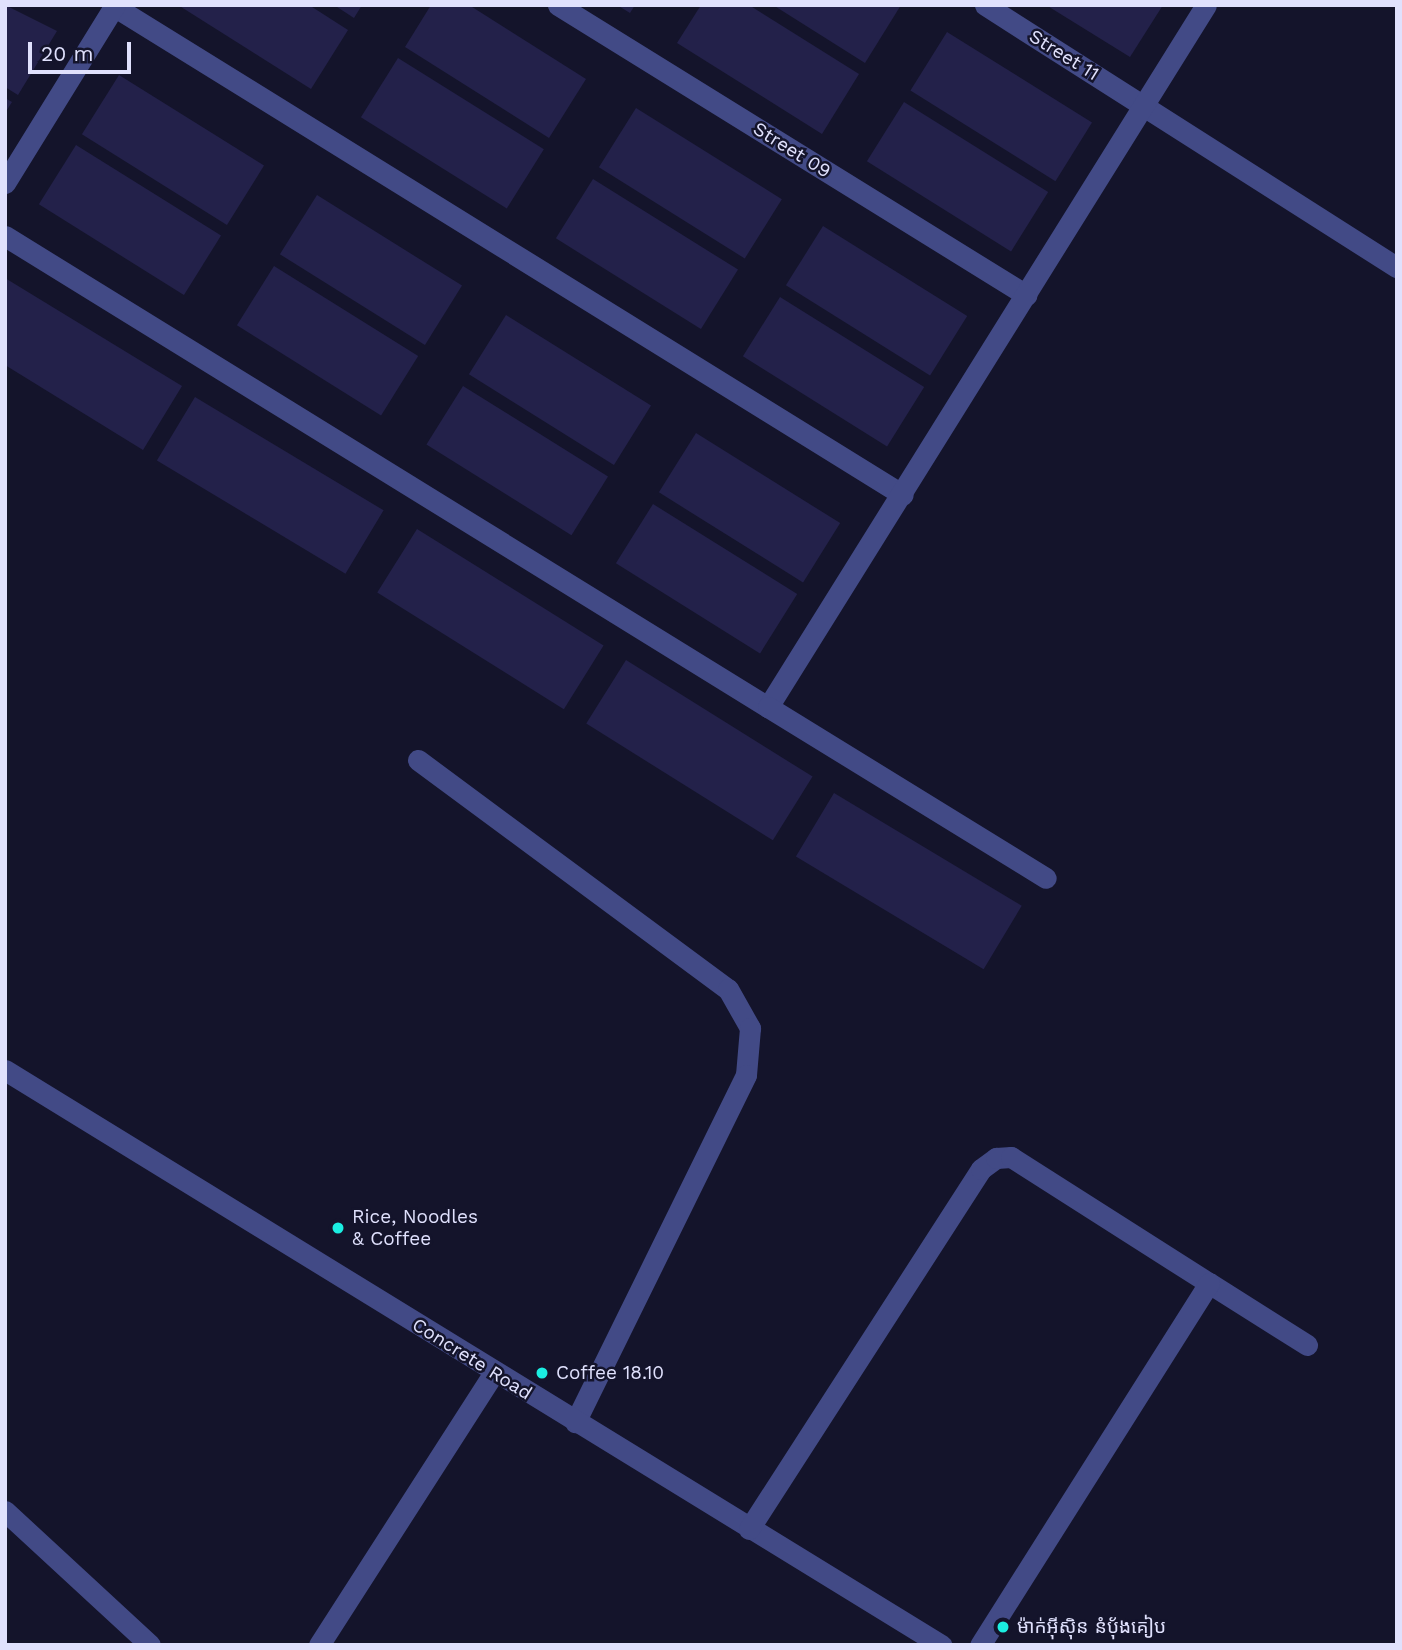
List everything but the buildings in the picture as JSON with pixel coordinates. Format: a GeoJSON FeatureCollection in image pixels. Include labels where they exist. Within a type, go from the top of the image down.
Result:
{"type":"FeatureCollection","features":[{"type":"Feature","properties":{"kind":"street","name":"Street 09"},"geometry":{"type":"LineString","coordinates":[[558,5],[1026,295]]}},
{"type":"Feature","properties":{"kind":"street","name":"Street 11"},"geometry":{"type":"LineString","coordinates":[[985,5],[1397,267]]}},
{"type":"Feature","properties":{"kind":"street"},"geometry":{"type":"LineString","coordinates":[[768,707],[903,495],[1206,5]]}},
{"type":"Feature","properties":{"kind":"street"},"geometry":{"type":"LineString","coordinates":[[5,183],[114,6],[903,495]]}},
{"type":"Feature","properties":{"kind":"street"},"geometry":{"type":"LineString","coordinates":[[5,236],[1046,878]]}},
{"type":"Feature","properties":{"kind":"street"},"geometry":{"type":"LineString","coordinates":[[418,760],[728,989],[750,1028],[746,1075],[575,1422]]}},
{"type":"Feature","properties":{"kind":"street","name":"Concrete Road"},"geometry":{"type":"LineString","coordinates":[[5,1070],[941,1645]]}},
{"type":"Feature","properties":{"kind":"street"},"geometry":{"type":"LineString","coordinates":[[749,1529],[981,1169],[996,1158],[1011,1157],[1307,1345]]}},
{"type":"Feature","properties":{"kind":"street"},"geometry":{"type":"LineString","coordinates":[[980,1645],[1209,1283]]}},
{"type":"Feature","properties":{"kind":"street"},"geometry":{"type":"LineString","coordinates":[[319,1645],[494,1372]]}},
{"type":"Feature","properties":{"kind":"street"},"geometry":{"type":"LineString","coordinates":[[5,1511],[150,1645]]}},
{"type":"Feature","properties":{"kind":"place","name":"Rice, Noodles & Coffee"},"geometry":{"type":"Point","coordinates":[338,1228]}},
{"type":"Feature","properties":{"kind":"place","name":"Coffee 18.10"},"geometry":{"type":"Point","coordinates":[542,1373]}},
{"type":"Feature","properties":{"kind":"place","name":"ម៉ាក់អ៊ីស៊ិន នំប៉័ងគៀប"},"geometry":{"type":"Point","coordinates":[1003,1627]}}]}
